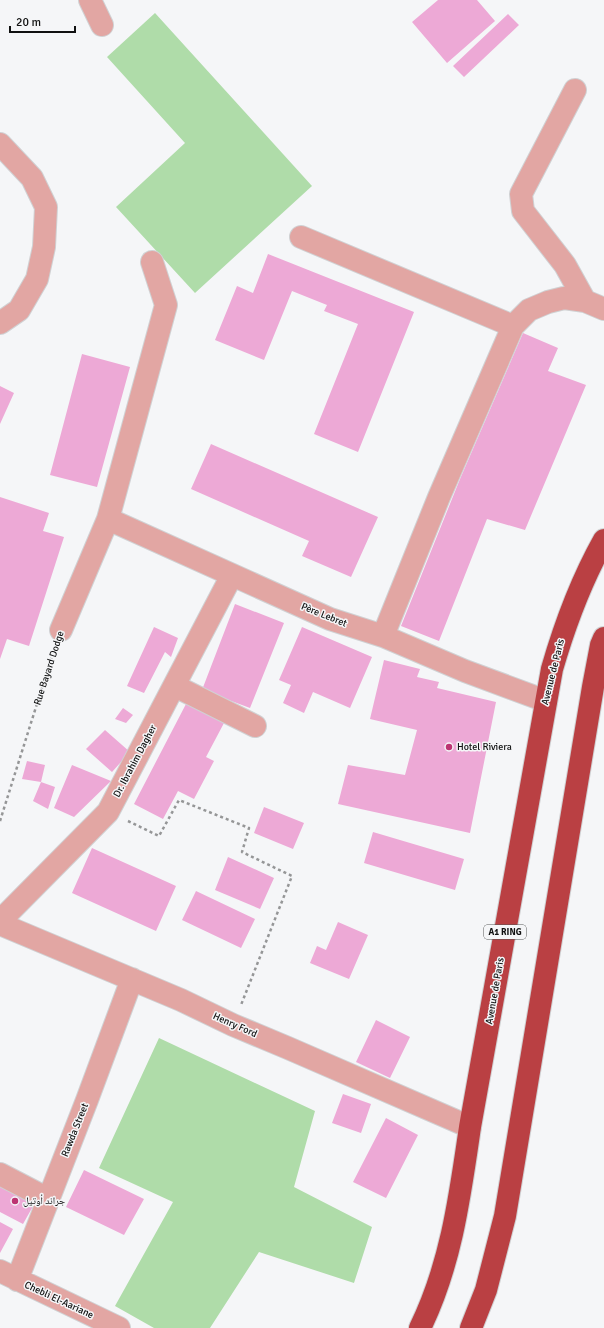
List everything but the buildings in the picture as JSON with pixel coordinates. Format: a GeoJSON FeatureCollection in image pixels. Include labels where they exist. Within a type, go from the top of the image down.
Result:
{"type":"FeatureCollection","features":[{"type":"Feature","properties":{"kind":"highway","name":"Avenue de Paris"},"geometry":{"type":"LineString","coordinates":[[420,1328],[440,1280],[459,1202],[470,1127],[552,669],[564,628],[582,585],[604,540]]}},
{"type":"Feature","properties":{"kind":"highway"},"geometry":{"type":"LineString","coordinates":[[471,1328],[486,1290],[504,1216],[592,687],[601,645],[604,638]]}},
{"type":"Feature","properties":{"kind":"street"},"geometry":{"type":"LineString","coordinates":[[90,0],[102,25]]}},
{"type":"Feature","properties":{"kind":"street"},"geometry":{"type":"LineString","coordinates":[[575,90],[521,194],[523,211],[594,305]]}},
{"type":"Feature","properties":{"kind":"street"},"geometry":{"type":"LineString","coordinates":[[0,144],[32,178],[46,207],[44,247],[37,279],[18,310],[0,323]]}},
{"type":"Feature","properties":{"kind":"street"},"geometry":{"type":"LineString","coordinates":[[302,237],[513,326]]}},
{"type":"Feature","properties":{"kind":"street","name":"Rue Bayard Dodge"},"geometry":{"type":"LineString","coordinates":[[61,630],[108,519],[166,304],[152,262]]}},
{"type":"Feature","properties":{"kind":"street"},"geometry":{"type":"LineString","coordinates":[[383,636],[439,496],[513,326],[529,310],[548,302],[564,298],[594,305]]}},
{"type":"Feature","properties":{"kind":"street","name":"Père Lebret"},"geometry":{"type":"LineString","coordinates":[[108,519],[330,619],[383,636],[465,671],[546,701]]}},
{"type":"Feature","properties":{"kind":"street","name":"Dr. Ibrahim Dagher"},"geometry":{"type":"LineString","coordinates":[[0,922],[108,812],[232,575]]}},
{"type":"Feature","properties":{"kind":"street"},"geometry":{"type":"LineString","coordinates":[[175,686],[255,726]]}},
{"type":"Feature","properties":{"kind":"street","name":"Henry Ford"},"geometry":{"type":"LineString","coordinates":[[0,922],[181,1000],[233,1025],[470,1127]]}},
{"type":"Feature","properties":{"kind":"street","name":"Rawda Street"},"geometry":{"type":"LineString","coordinates":[[9,1276],[48,1199],[132,979]]}},
{"type":"Feature","properties":{"kind":"street"},"geometry":{"type":"LineString","coordinates":[[0,1174],[48,1199]]}},
{"type":"Feature","properties":{"kind":"street","name":"Chebli El-Aariane"},"geometry":{"type":"LineString","coordinates":[[9,1276],[119,1328]]}},
{"type":"Feature","properties":{"kind":"path","name":"Rue Bayard Dodge"},"geometry":{"type":"LineString","coordinates":[[0,821],[61,630]]}},
{"type":"Feature","properties":{"kind":"path"},"geometry":{"type":"LineString","coordinates":[[108,812],[159,836],[179,800],[248,828],[242,852],[292,876],[233,1025]]}},
{"type":"Feature","properties":{"kind":"green space"},"geometry":{"type":"Polygon","coordinates":[[[155,13],[312,186],[195,293],[116,207],[185,143],[107,57],[155,13]]]}},
{"type":"Feature","properties":{"kind":"green space"},"geometry":{"type":"Polygon","coordinates":[[[159,1038],[315,1111],[294,1187],[372,1227],[354,1283],[259,1252],[210,1328],[154,1328],[115,1306],[173,1202],[99,1168],[159,1038]]]}},
{"type":"Feature","properties":{"kind":"place","name":"Hotel Riviera"},"geometry":{"type":"Point","coordinates":[449,747]}},
{"type":"Feature","properties":{"kind":"place","name":"جراند أوتيل"},"geometry":{"type":"Point","coordinates":[15,1201]}}]}
